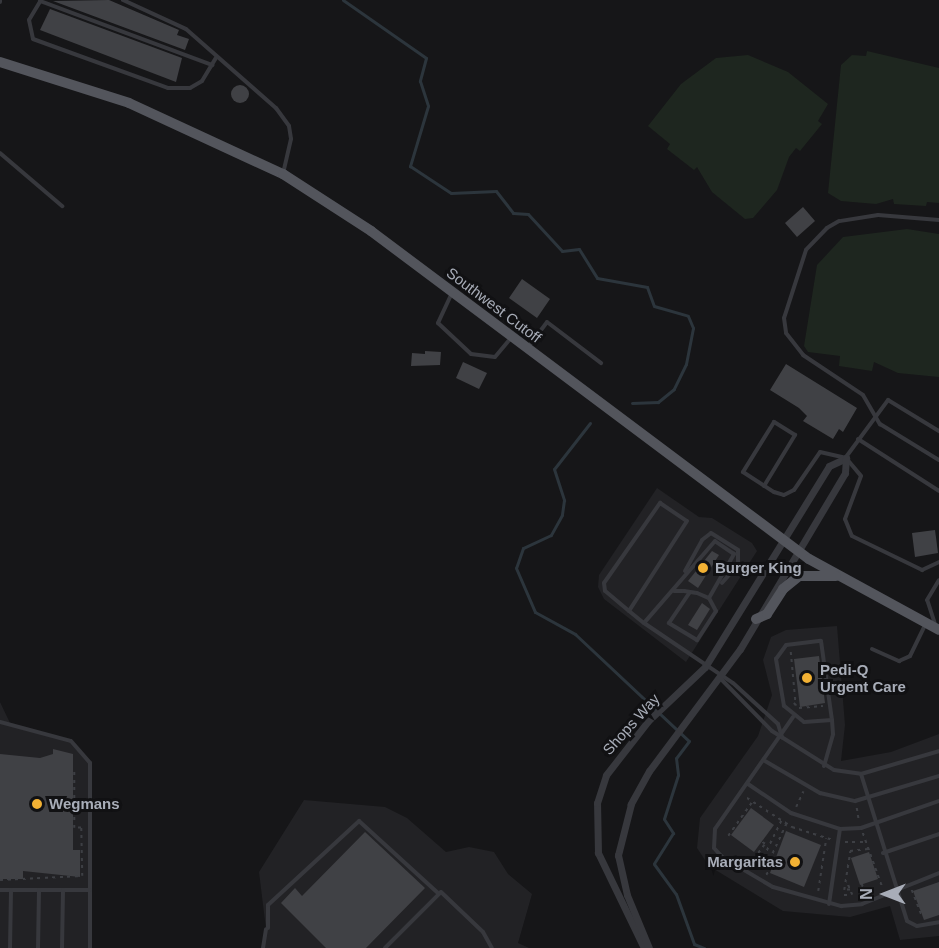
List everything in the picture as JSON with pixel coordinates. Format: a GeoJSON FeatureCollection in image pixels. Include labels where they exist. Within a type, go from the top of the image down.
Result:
{"type":"FeatureCollection","features":[{"type":"Feature","properties":{"kind":"main road","name":"Southwest Cutoff"},"geometry":{"type":"LineString","coordinates":[[0,62],[129,103],[283,174],[371,231],[797,551],[938,630]]}},
{"type":"Feature","properties":{"kind":"main road"},"geometry":{"type":"LineString","coordinates":[[756,619],[767,614],[783,589],[799,576],[839,576]]}},
{"type":"Feature","properties":{"kind":"street","name":"Shops Way"},"geometry":{"type":"LineString","coordinates":[[644,948],[601,866],[595,821],[600,790],[613,761],[648,721],[705,668],[829,466],[846,458]]}},
{"type":"Feature","properties":{"kind":"street"},"geometry":{"type":"LineString","coordinates":[[649,948],[627,895],[618,855],[630,804],[662,754],[720,678],[845,473],[846,458]]}},
{"type":"Feature","properties":{"kind":"lane"},"geometry":{"type":"LineString","coordinates":[[123,0],[186,29],[216,58],[276,108],[289,126],[289,157],[283,174]]}},
{"type":"Feature","properties":{"kind":"lane"},"geometry":{"type":"LineString","coordinates":[[212,65],[40,1],[30,20],[33,39],[168,88],[190,88],[212,65],[216,58]]}},
{"type":"Feature","properties":{"kind":"lane"},"geometry":{"type":"LineString","coordinates":[[0,153],[62,206]]}},
{"type":"Feature","properties":{"kind":"lane"},"geometry":{"type":"LineString","coordinates":[[939,220],[898,215],[839,221],[814,238],[784,305],[786,333],[793,346],[863,395],[880,424],[939,460]]}},
{"type":"Feature","properties":{"kind":"lane"},"geometry":{"type":"LineString","coordinates":[[452,292],[438,324],[471,354],[495,357],[512,337]]}},
{"type":"Feature","properties":{"kind":"lane"},"geometry":{"type":"LineString","coordinates":[[527,349],[547,322],[601,363]]}},
{"type":"Feature","properties":{"kind":"lane"},"geometry":{"type":"LineString","coordinates":[[846,458],[890,399],[939,431]]}},
{"type":"Feature","properties":{"kind":"lane"},"geometry":{"type":"LineString","coordinates":[[764,486],[795,435],[774,422],[743,472],[764,486],[784,495],[794,490],[820,452],[846,458],[861,476],[845,519],[852,536],[922,570],[939,562]]}},
{"type":"Feature","properties":{"kind":"lane"},"geometry":{"type":"LineString","coordinates":[[858,439],[939,491]]}},
{"type":"Feature","properties":{"kind":"lane"},"geometry":{"type":"LineString","coordinates":[[629,611],[687,521],[660,503],[604,583],[605,591],[629,611],[644,623],[705,668],[720,678],[733,682],[778,724],[782,737]]}},
{"type":"Feature","properties":{"kind":"lane"},"geometry":{"type":"LineString","coordinates":[[644,623],[656,603],[673,591],[702,540],[711,534],[738,550],[736,569],[717,587]]}},
{"type":"Feature","properties":{"kind":"lane"},"geometry":{"type":"LineString","coordinates":[[679,582],[715,541],[734,555],[710,598]]}},
{"type":"Feature","properties":{"kind":"lane"},"geometry":{"type":"LineString","coordinates":[[938,630],[927,600],[939,580]]}},
{"type":"Feature","properties":{"kind":"lane"},"geometry":{"type":"LineString","coordinates":[[673,591],[690,592],[710,598],[716,611],[697,640],[669,623],[690,592]]}},
{"type":"Feature","properties":{"kind":"lane"},"geometry":{"type":"LineString","coordinates":[[872,650],[899,661],[910,656],[925,624]]}},
{"type":"Feature","properties":{"kind":"lane"},"geometry":{"type":"LineString","coordinates":[[824,766],[833,734],[832,720],[821,641],[786,645],[776,659],[780,695],[793,717],[804,722],[832,720]]}},
{"type":"Feature","properties":{"kind":"lane"},"geometry":{"type":"LineString","coordinates":[[720,678],[728,690],[782,737],[824,766],[861,774],[939,751]]}},
{"type":"Feature","properties":{"kind":"lane"},"geometry":{"type":"LineString","coordinates":[[793,717],[782,737],[732,807],[713,840],[722,857],[773,887],[829,904],[862,904],[895,888],[939,873]]}},
{"type":"Feature","properties":{"kind":"lane"},"geometry":{"type":"LineString","coordinates":[[0,722],[71,741],[85,754],[91,773],[90,948]]}},
{"type":"Feature","properties":{"kind":"lane"},"geometry":{"type":"LineString","coordinates":[[765,760],[806,787],[835,798],[867,801],[939,776]]}},
{"type":"Feature","properties":{"kind":"lane"},"geometry":{"type":"LineString","coordinates":[[861,774],[874,824],[907,921],[917,926],[939,922]]}},
{"type":"Feature","properties":{"kind":"lane"},"geometry":{"type":"LineString","coordinates":[[748,784],[806,820],[840,829],[874,824],[939,801]]}},
{"type":"Feature","properties":{"kind":"lane"},"geometry":{"type":"LineString","coordinates":[[263,948],[268,905],[360,821],[483,932],[492,948]]}},
{"type":"Feature","properties":{"kind":"lane"},"geometry":{"type":"LineString","coordinates":[[829,904],[840,829]]}},
{"type":"Feature","properties":{"kind":"lane"},"geometry":{"type":"LineString","coordinates":[[883,852],[939,834]]}},
{"type":"Feature","properties":{"kind":"lane"},"geometry":{"type":"LineString","coordinates":[[0,890],[90,890]]}},
{"type":"Feature","properties":{"kind":"lane"},"geometry":{"type":"LineString","coordinates":[[10,890],[10,948]]}},
{"type":"Feature","properties":{"kind":"lane"},"geometry":{"type":"LineString","coordinates":[[38,948],[39,890]]}},
{"type":"Feature","properties":{"kind":"lane"},"geometry":{"type":"LineString","coordinates":[[63,890],[63,948]]}},
{"type":"Feature","properties":{"kind":"lane"},"geometry":{"type":"LineString","coordinates":[[385,948],[439,894]]}},
{"type":"Feature","properties":{"kind":"path"},"geometry":{"type":"LineString","coordinates":[[795,707],[796,691],[790,650],[801,649]]}},
{"type":"Feature","properties":{"kind":"path"},"geometry":{"type":"LineString","coordinates":[[786,686],[795,685]]}},
{"type":"Feature","properties":{"kind":"path"},"geometry":{"type":"LineString","coordinates":[[787,692],[796,691]]}},
{"type":"Feature","properties":{"kind":"path"},"geometry":{"type":"LineString","coordinates":[[794,703],[795,707]]}},
{"type":"Feature","properties":{"kind":"path"},"geometry":{"type":"LineString","coordinates":[[795,707],[830,705]]}},
{"type":"Feature","properties":{"kind":"path"},"geometry":{"type":"LineString","coordinates":[[0,880],[82,876],[81,828],[74,828],[74,769]]}},
{"type":"Feature","properties":{"kind":"path"},"geometry":{"type":"LineString","coordinates":[[795,808],[806,787]]}},
{"type":"Feature","properties":{"kind":"path"},"geometry":{"type":"LineString","coordinates":[[746,797],[786,824],[811,835],[833,840]]}},
{"type":"Feature","properties":{"kind":"path"},"geometry":{"type":"LineString","coordinates":[[736,801],[747,810]]}},
{"type":"Feature","properties":{"kind":"path"},"geometry":{"type":"LineString","coordinates":[[728,836],[752,802]]}},
{"type":"Feature","properties":{"kind":"path"},"geometry":{"type":"LineString","coordinates":[[857,804],[860,822]]}},
{"type":"Feature","properties":{"kind":"path"},"geometry":{"type":"LineString","coordinates":[[732,807],[743,814]]}},
{"type":"Feature","properties":{"kind":"path"},"geometry":{"type":"LineString","coordinates":[[766,867],[771,848],[790,817]]}},
{"type":"Feature","properties":{"kind":"path"},"geometry":{"type":"LineString","coordinates":[[802,831],[806,820]]}},
{"type":"Feature","properties":{"kind":"path"},"geometry":{"type":"LineString","coordinates":[[778,834],[781,821]]}},
{"type":"Feature","properties":{"kind":"path"},"geometry":{"type":"LineString","coordinates":[[811,835],[815,823]]}},
{"type":"Feature","properties":{"kind":"path"},"geometry":{"type":"LineString","coordinates":[[862,832],[882,886]]}},
{"type":"Feature","properties":{"kind":"path"},"geometry":{"type":"LineString","coordinates":[[818,894],[826,839]]}},
{"type":"Feature","properties":{"kind":"path"},"geometry":{"type":"LineString","coordinates":[[844,842],[866,841]]}},
{"type":"Feature","properties":{"kind":"path"},"geometry":{"type":"LineString","coordinates":[[749,866],[765,844],[761,842]]}},
{"type":"Feature","properties":{"kind":"path"},"geometry":{"type":"LineString","coordinates":[[819,849],[824,851]]}},
{"type":"Feature","properties":{"kind":"path"},"geometry":{"type":"LineString","coordinates":[[850,890],[844,890],[850,851],[859,854],[868,849]]}},
{"type":"Feature","properties":{"kind":"path"},"geometry":{"type":"LineString","coordinates":[[760,864],[768,855]]}},
{"type":"Feature","properties":{"kind":"path"},"geometry":{"type":"LineString","coordinates":[[766,875],[774,862]]}},
{"type":"Feature","properties":{"kind":"path"},"geometry":{"type":"LineString","coordinates":[[844,895],[852,895],[846,880]]}},
{"type":"Feature","properties":{"kind":"path"},"geometry":{"type":"LineString","coordinates":[[874,882],[879,880]]}},
{"type":"Feature","properties":{"kind":"path"},"geometry":{"type":"LineString","coordinates":[[912,888],[921,914]]}},
{"type":"Feature","properties":{"kind":"shaded area"},"geometry":{"type":"Polygon","coordinates":[[[867,51],[939,68],[939,203],[927,202],[926,206],[894,204],[893,199],[876,204],[841,201],[828,193],[841,65],[852,55],[866,56],[867,51]]]}},
{"type":"Feature","properties":{"kind":"shaded area"},"geometry":{"type":"Polygon","coordinates":[[[748,55],[788,72],[828,104],[818,121],[822,124],[800,151],[796,148],[789,157],[777,190],[753,218],[745,219],[712,192],[697,167],[694,170],[667,149],[670,144],[648,126],[681,84],[716,58],[748,55]]]}},
{"type":"Feature","properties":{"kind":"shaded area"},"geometry":{"type":"Polygon","coordinates":[[[907,229],[939,234],[939,377],[898,373],[874,362],[872,371],[839,366],[840,356],[808,352],[804,346],[817,265],[843,237],[907,229]]]}},
{"type":"Feature","properties":{"kind":"shaded area"},"geometry":{"type":"Polygon","coordinates":[[[657,488],[699,517],[712,518],[752,543],[757,551],[686,662],[604,599],[598,587],[599,575],[657,488]]]}},
{"type":"Feature","properties":{"kind":"shaded area"},"geometry":{"type":"Polygon","coordinates":[[[837,626],[845,725],[841,761],[891,752],[939,734],[939,936],[900,940],[890,906],[850,917],[783,911],[709,866],[697,848],[700,818],[758,736],[772,695],[763,660],[771,637],[786,630],[837,626]]]}},
{"type":"Feature","properties":{"kind":"shaded area"},"geometry":{"type":"Polygon","coordinates":[[[0,702],[10,723],[71,741],[90,763],[90,948],[0,948],[0,702]]]}},
{"type":"Feature","properties":{"kind":"shaded area"},"geometry":{"type":"Polygon","coordinates":[[[304,800],[385,807],[407,818],[446,852],[469,847],[494,852],[508,874],[532,894],[518,943],[529,948],[263,948],[266,929],[259,872],[304,800]]]}},
{"type":"Feature","properties":{"kind":"building"},"geometry":{"type":"Polygon","coordinates":[[[109,0],[179,30],[177,35],[189,39],[185,50],[53,1],[109,0]]]}},
{"type":"Feature","properties":{"kind":"building"},"geometry":{"type":"Polygon","coordinates":[[[50,9],[182,58],[176,82],[40,30],[50,9]]]}},
{"type":"Feature","properties":{"kind":"building"},"geometry":{"type":"Polygon","coordinates":[[[236,85],[244,85],[249,90],[247,101],[236,103],[231,98],[231,90],[236,85]]]}},
{"type":"Feature","properties":{"kind":"building"},"geometry":{"type":"Polygon","coordinates":[[[803,207],[815,221],[797,237],[785,223],[803,207]]]}},
{"type":"Feature","properties":{"kind":"building"},"geometry":{"type":"Polygon","coordinates":[[[522,279],[550,299],[537,318],[509,298],[522,279]]]}},
{"type":"Feature","properties":{"kind":"building"},"geometry":{"type":"Polygon","coordinates":[[[425,351],[441,352],[440,365],[411,366],[412,353],[425,354],[425,351]]]}},
{"type":"Feature","properties":{"kind":"building"},"geometry":{"type":"Polygon","coordinates":[[[463,362],[487,373],[479,389],[456,378],[463,362]]]}},
{"type":"Feature","properties":{"kind":"building"},"geometry":{"type":"Polygon","coordinates":[[[786,364],[857,408],[843,432],[839,429],[833,439],[803,421],[807,416],[799,408],[770,390],[786,364]]]}},
{"type":"Feature","properties":{"kind":"building"},"geometry":{"type":"Polygon","coordinates":[[[935,530],[938,553],[915,557],[912,533],[935,530]]]}},
{"type":"Feature","properties":{"kind":"building","name":"Burger King"},"geometry":{"type":"Polygon","coordinates":[[[712,551],[719,555],[698,588],[688,581],[712,551]]]}},
{"type":"Feature","properties":{"kind":"building"},"geometry":{"type":"Polygon","coordinates":[[[702,603],[710,609],[697,630],[688,625],[702,603]]]}},
{"type":"Feature","properties":{"kind":"building"},"geometry":{"type":"Polygon","coordinates":[[[819,656],[825,703],[800,707],[794,659],[819,656]]]}},
{"type":"Feature","properties":{"kind":"building","name":"Wegmans"},"geometry":{"type":"Polygon","coordinates":[[[53,749],[73,754],[73,850],[80,850],[80,877],[23,871],[23,879],[0,879],[0,754],[40,758],[53,754],[53,749]]]}},
{"type":"Feature","properties":{"kind":"building"},"geometry":{"type":"Polygon","coordinates":[[[751,808],[774,825],[754,852],[731,835],[751,808]]]}},
{"type":"Feature","properties":{"kind":"building"},"geometry":{"type":"Polygon","coordinates":[[[786,831],[821,845],[804,887],[770,873],[786,831]]]}},
{"type":"Feature","properties":{"kind":"building"},"geometry":{"type":"Polygon","coordinates":[[[365,832],[425,888],[366,948],[326,948],[281,903],[295,888],[302,896],[365,832]]]}},
{"type":"Feature","properties":{"kind":"building"},"geometry":{"type":"Polygon","coordinates":[[[869,852],[878,879],[860,885],[851,858],[869,852]]]}},
{"type":"Feature","properties":{"kind":"building"},"geometry":{"type":"Polygon","coordinates":[[[939,882],[939,915],[924,920],[913,891],[939,882]]]}},
{"type":"Feature","properties":{"kind":"waterway"},"geometry":{"type":"LineString","coordinates":[[343,0],[426,58],[420,81],[428,106],[410,166],[451,193],[496,191],[513,213],[528,214],[562,251],[579,249],[597,278],[647,287],[654,306],[688,316],[693,328],[686,364],[674,389],[658,402],[632,403]]}},
{"type":"Feature","properties":{"kind":"waterway"},"geometry":{"type":"LineString","coordinates":[[590,423],[554,469],[564,500],[562,515],[551,535],[523,548],[516,568],[535,612],[575,634],[689,741],[676,758],[678,775],[664,819],[673,833],[654,864],[676,894],[694,944],[704,948]]}},
{"type":"Feature","properties":{"kind":"place","name":"Burger King"},"geometry":{"type":"Point","coordinates":[703,568]}},
{"type":"Feature","properties":{"kind":"place","name":"Pedi-Q Urgent Care"},"geometry":{"type":"Point","coordinates":[807,678]}},
{"type":"Feature","properties":{"kind":"place","name":"Wegmans"},"geometry":{"type":"Point","coordinates":[37,804]}},
{"type":"Feature","properties":{"kind":"place","name":"Margaritas"},"geometry":{"type":"Point","coordinates":[795,862]}}]}
